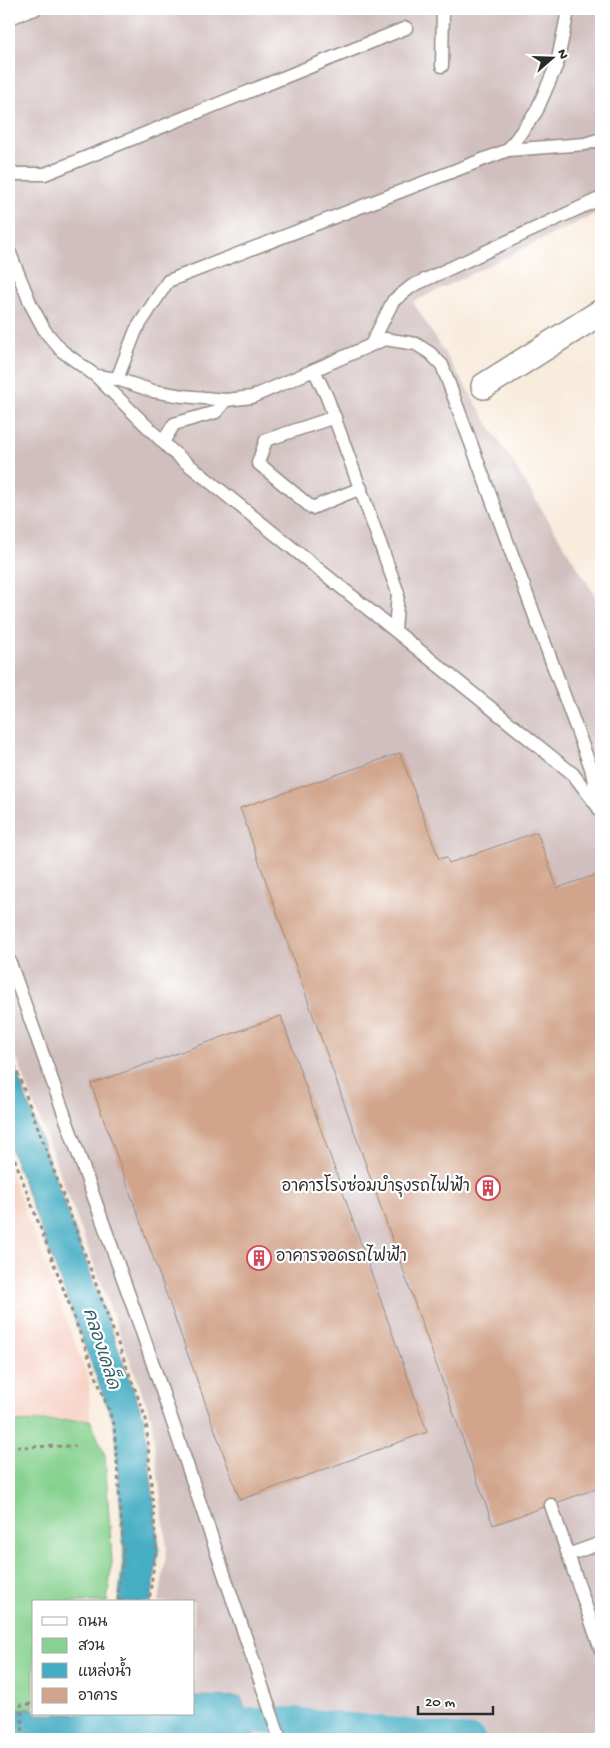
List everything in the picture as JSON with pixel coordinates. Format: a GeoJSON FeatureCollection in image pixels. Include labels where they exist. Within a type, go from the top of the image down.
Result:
{"type":"FeatureCollection","features":[{"type":"Feature","properties":{"kind":"street"},"geometry":{"type":"LineString","coordinates":[[484,386],[601,312]]}},
{"type":"Feature","properties":{"kind":"lane"},"geometry":{"type":"LineString","coordinates":[[9,18],[35,9]]}},
{"type":"Feature","properties":{"kind":"lane"},"geometry":{"type":"LineString","coordinates":[[442,66],[443,9]]}},
{"type":"Feature","properties":{"kind":"lane"},"geometry":{"type":"LineString","coordinates":[[508,150],[536,112],[557,64],[568,11]]}},
{"type":"Feature","properties":{"kind":"lane"},"geometry":{"type":"LineString","coordinates":[[9,174],[45,174],[406,28]]}},
{"type":"Feature","properties":{"kind":"lane"},"geometry":{"type":"LineString","coordinates":[[117,378],[136,330],[168,281],[508,150],[585,144],[601,139]]}},
{"type":"Feature","properties":{"kind":"lane"},"geometry":{"type":"LineString","coordinates":[[372,343],[393,301],[412,286],[601,198]]}},
{"type":"Feature","properties":{"kind":"lane"},"geometry":{"type":"LineString","coordinates":[[9,251],[31,305],[45,331],[62,351],[96,376],[163,442],[573,774],[601,812]]}},
{"type":"Feature","properties":{"kind":"lane"},"geometry":{"type":"LineString","coordinates":[[96,376],[117,378],[153,391],[226,400],[252,397],[372,343],[386,339],[416,344],[430,353],[442,365],[591,768],[601,812]]}},
{"type":"Feature","properties":{"kind":"lane"},"geometry":{"type":"LineString","coordinates":[[314,370],[335,417],[398,593],[395,630]]}},
{"type":"Feature","properties":{"kind":"lane"},"geometry":{"type":"LineString","coordinates":[[163,442],[174,424],[216,412],[226,400]]}},
{"type":"Feature","properties":{"kind":"lane"},"geometry":{"type":"LineString","coordinates":[[335,417],[266,440],[258,463],[312,508],[361,488]]}},
{"type":"Feature","properties":{"kind":"lane"},"geometry":{"type":"LineString","coordinates":[[9,960],[140,1326],[280,1739]]}},
{"type":"Feature","properties":{"kind":"lane"},"geometry":{"type":"LineString","coordinates":[[551,1505],[601,1650]]}},
{"type":"Feature","properties":{"kind":"lane"},"geometry":{"type":"LineString","coordinates":[[568,1555],[601,1543]]}},
{"type":"Feature","properties":{"kind":"path"},"geometry":{"type":"LineString","coordinates":[[9,1050],[146,1419],[156,1546],[149,1600]]}},
{"type":"Feature","properties":{"kind":"path"},"geometry":{"type":"LineString","coordinates":[[9,1144],[114,1424],[124,1552],[118,1600]]}},
{"type":"Feature","properties":{"kind":"path"},"geometry":{"type":"LineString","coordinates":[[9,1447],[76,1446]]}},
{"type":"Feature","properties":{"kind":"path"},"geometry":{"type":"LineString","coordinates":[[23,1739],[20,1705],[32,1704]]}},
{"type":"Feature","properties":{"kind":"shaded area"},"geometry":{"type":"Polygon","coordinates":[[[9,9],[601,9],[601,211],[413,302],[601,605],[601,1739],[255,1739],[241,1697],[195,1696],[195,1600],[159,1600],[167,1549],[151,1416],[9,1038],[9,9]]]}},
{"type":"Feature","properties":{"kind":"shaded area"},"geometry":{"type":"Polygon","coordinates":[[[9,1168],[89,1381],[90,1420],[9,1422],[9,1168]]]}},
{"type":"Feature","properties":{"kind":"green space"},"geometry":{"type":"Polygon","coordinates":[[[90,1420],[105,1455],[112,1562],[107,1600],[32,1600],[32,1706],[14,1711],[13,1729],[9,1730],[9,1422],[90,1420]]]}},
{"type":"Feature","properties":{"kind":"water","name":"คลองเคล็ด"},"geometry":{"type":"Polygon","coordinates":[[[9,1052],[144,1419],[159,1547],[151,1600],[118,1600],[124,1552],[114,1424],[9,1144],[9,1052]]]}},
{"type":"Feature","properties":{"kind":"water"},"geometry":{"type":"Polygon","coordinates":[[[195,1696],[241,1697],[255,1739],[9,1739],[9,1730],[13,1729],[13,1711],[32,1708],[32,1716],[195,1716],[195,1696]]]}},
{"type":"Feature","properties":{"kind":"building","name":"อาคารโรงซ่อมบำรุงรถไฟฟ้า"},"geometry":{"type":"Polygon","coordinates":[[[400,753],[439,859],[446,857],[449,863],[537,832],[557,888],[601,873],[601,1487],[493,1525],[240,808],[400,753]]]}},
{"type":"Feature","properties":{"kind":"building","name":"อาคารจอดรถไฟฟ้า"},"geometry":{"type":"Polygon","coordinates":[[[281,1016],[427,1432],[240,1500],[91,1084],[281,1016]]]}},
{"type":"Feature","properties":{"kind":"waterway"},"geometry":{"type":"LineString","coordinates":[[214,1722],[293,1720],[472,1739]]}},
{"type":"Feature","properties":{"kind":"place","name":"อาคารโรงซ่อมบำรุงรถไฟฟ้า"},"geometry":{"type":"Point","coordinates":[488,1188]}},
{"type":"Feature","properties":{"kind":"place","name":"อาคารจอดรถไฟฟ้า"},"geometry":{"type":"Point","coordinates":[259,1258]}}]}
